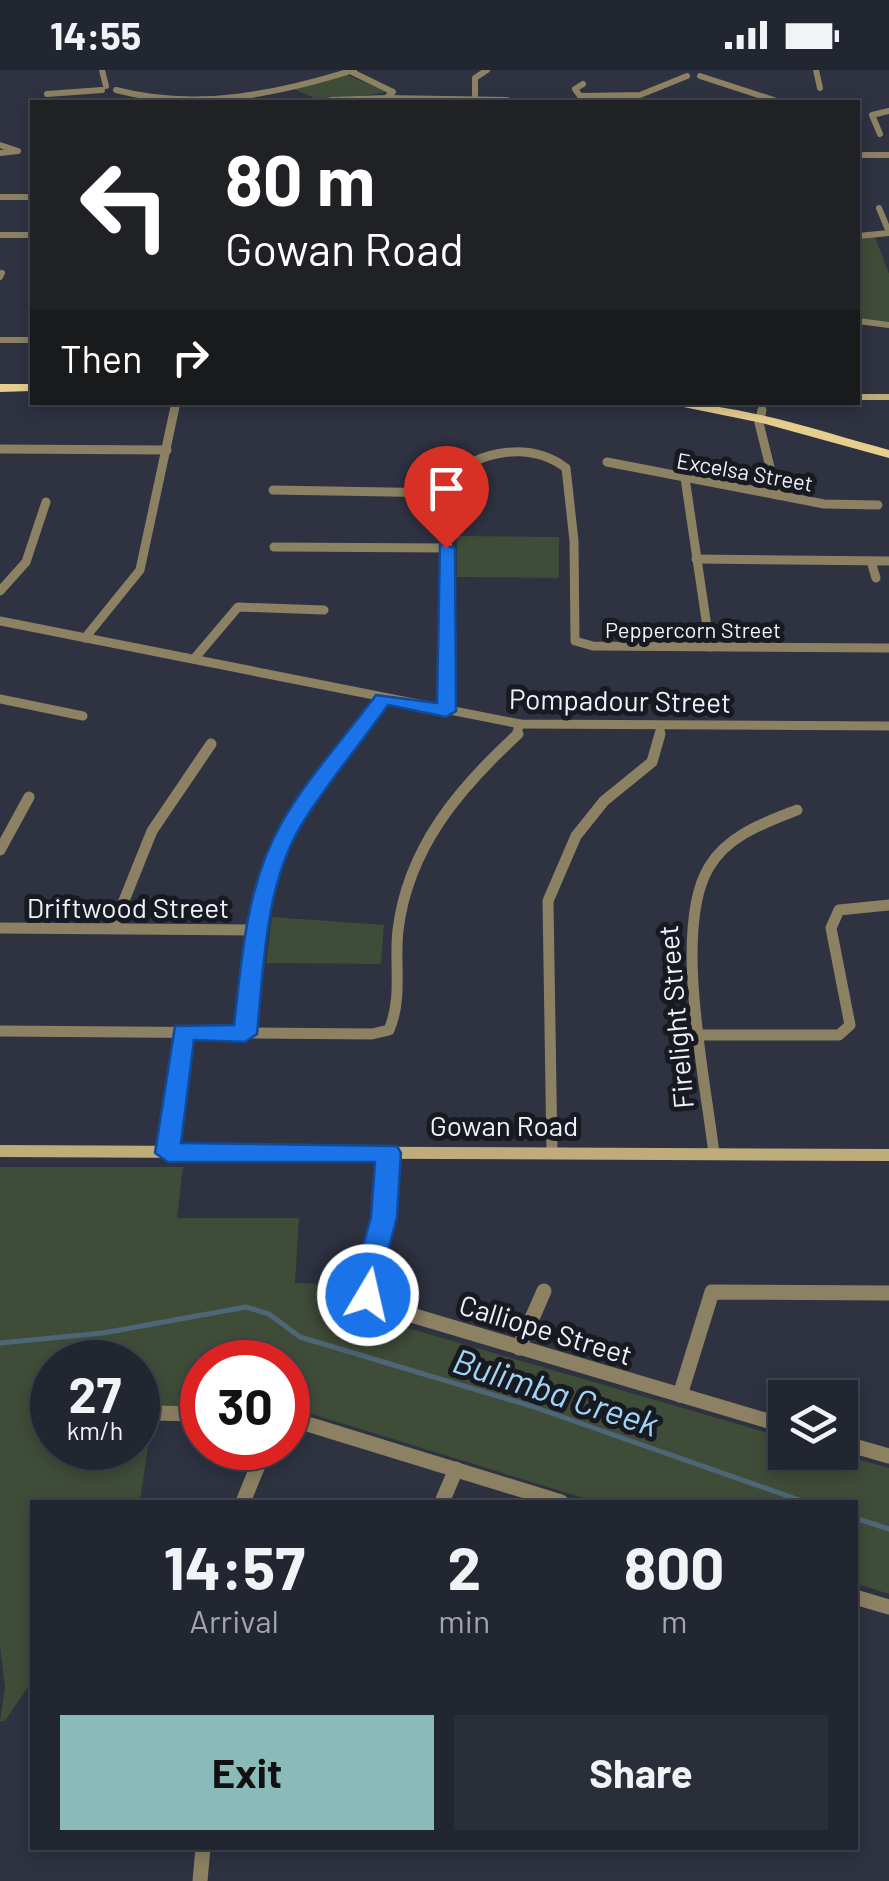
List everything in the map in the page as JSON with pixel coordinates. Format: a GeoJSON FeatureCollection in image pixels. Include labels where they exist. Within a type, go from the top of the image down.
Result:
{"type":"FeatureCollection","features":[{"type":"Feature","properties":{"kind":"main road"},"geometry":{"type":"LineString","coordinates":[[0,388],[30,388]]}},
{"type":"Feature","properties":{"kind":"main road"},"geometry":{"type":"LineString","coordinates":[[0,398],[30,398]]}},
{"type":"Feature","properties":{"kind":"main road"},"geometry":{"type":"LineString","coordinates":[[860,398],[889,398]]}},
{"type":"Feature","properties":{"kind":"main road"},"geometry":{"type":"LineString","coordinates":[[687,405],[762,415],[889,444]]}},
{"type":"Feature","properties":{"kind":"main road"},"geometry":{"type":"LineString","coordinates":[[737,405],[889,454]]}},
{"type":"Feature","properties":{"kind":"main road","name":"Gowan Road"},"geometry":{"type":"LineString","coordinates":[[0,1151],[889,1154]]}},
{"type":"Feature","properties":{"kind":"street"},"geometry":{"type":"LineString","coordinates":[[102,70],[104,88]]}},
{"type":"Feature","properties":{"kind":"street"},"geometry":{"type":"LineString","coordinates":[[475,99],[476,78],[488,70]]}},
{"type":"Feature","properties":{"kind":"street"},"geometry":{"type":"LineString","coordinates":[[816,70],[820,88]]}},
{"type":"Feature","properties":{"kind":"street"},"geometry":{"type":"LineString","coordinates":[[47,94],[118,86],[116,90],[146,97],[236,96],[353,71],[392,89],[386,98]]}},
{"type":"Feature","properties":{"kind":"street"},"geometry":{"type":"LineString","coordinates":[[583,84],[575,88],[580,96],[632,97],[684,72],[700,72],[775,100]]}},
{"type":"Feature","properties":{"kind":"street"},"geometry":{"type":"LineString","coordinates":[[330,100],[506,100]]}},
{"type":"Feature","properties":{"kind":"street"},"geometry":{"type":"LineString","coordinates":[[880,134],[872,116],[889,111]]}},
{"type":"Feature","properties":{"kind":"street"},"geometry":{"type":"LineString","coordinates":[[0,145],[18,151]]}},
{"type":"Feature","properties":{"kind":"street"},"geometry":{"type":"LineString","coordinates":[[0,153],[30,150]]}},
{"type":"Feature","properties":{"kind":"street"},"geometry":{"type":"LineString","coordinates":[[860,155],[889,155]]}},
{"type":"Feature","properties":{"kind":"street"},"geometry":{"type":"LineString","coordinates":[[0,197],[30,197]]}},
{"type":"Feature","properties":{"kind":"street"},"geometry":{"type":"LineString","coordinates":[[860,236],[889,232],[879,208]]}},
{"type":"Feature","properties":{"kind":"street"},"geometry":{"type":"LineString","coordinates":[[0,235],[30,235]]}},
{"type":"Feature","properties":{"kind":"street"},"geometry":{"type":"LineString","coordinates":[[860,321],[889,325]]}},
{"type":"Feature","properties":{"kind":"street"},"geometry":{"type":"LineString","coordinates":[[0,340],[30,340]]}},
{"type":"Feature","properties":{"kind":"street"},"geometry":{"type":"LineString","coordinates":[[85,638],[140,570],[175,405]]}},
{"type":"Feature","properties":{"kind":"street"},"geometry":{"type":"LineString","coordinates":[[762,415],[759,423],[777,495]]}},
{"type":"Feature","properties":{"kind":"street"},"geometry":{"type":"LineString","coordinates":[[0,449],[167,450]]}},
{"type":"Feature","properties":{"kind":"street","name":"Peppercorn Street"},"geometry":{"type":"LineString","coordinates":[[447,493],[448,479],[478,458],[534,454],[562,462],[568,472],[574,541],[575,641],[593,646],[889,649]]}},
{"type":"Feature","properties":{"kind":"street","name":"Excelsa Street"},"geometry":{"type":"LineString","coordinates":[[607,462],[824,504],[878,505]]}},
{"type":"Feature","properties":{"kind":"street"},"geometry":{"type":"LineString","coordinates":[[684,478],[710,647]]}},
{"type":"Feature","properties":{"kind":"street"},"geometry":{"type":"LineString","coordinates":[[273,490],[447,493],[446,711]]}},
{"type":"Feature","properties":{"kind":"street"},"geometry":{"type":"LineString","coordinates":[[0,591],[26,562],[46,502]]}},
{"type":"Feature","properties":{"kind":"street"},"geometry":{"type":"LineString","coordinates":[[274,548],[446,548]]}},
{"type":"Feature","properties":{"kind":"street"},"geometry":{"type":"LineString","coordinates":[[696,560],[889,561]]}},
{"type":"Feature","properties":{"kind":"street"},"geometry":{"type":"LineString","coordinates":[[872,560],[876,578]]}},
{"type":"Feature","properties":{"kind":"street"},"geometry":{"type":"LineString","coordinates":[[194,659],[238,607],[324,610]]}},
{"type":"Feature","properties":{"kind":"street","name":"Pompadour Street"},"geometry":{"type":"LineString","coordinates":[[0,621],[520,724],[889,726]]}},
{"type":"Feature","properties":{"kind":"street"},"geometry":{"type":"LineString","coordinates":[[0,699],[84,716]]}},
{"type":"Feature","properties":{"kind":"street"},"geometry":{"type":"LineString","coordinates":[[245,1034],[256,930],[266,886],[290,826],[383,699]]}},
{"type":"Feature","properties":{"kind":"street"},"geometry":{"type":"LineString","coordinates":[[0,1031],[372,1034],[389,1030],[396,1017],[398,931],[406,886],[429,831],[473,773],[518,734],[520,724]]}},
{"type":"Feature","properties":{"kind":"street"},"geometry":{"type":"LineString","coordinates":[[552,1152],[548,900],[576,836],[604,802],[652,762],[660,748],[660,726]]}},
{"type":"Feature","properties":{"kind":"street"},"geometry":{"type":"LineString","coordinates":[[113,928],[136,858],[161,810],[210,744]]}},
{"type":"Feature","properties":{"kind":"street"},"geometry":{"type":"LineString","coordinates":[[0,850],[29,798]]}},
{"type":"Feature","properties":{"kind":"street","name":"Firelight Street"},"geometry":{"type":"LineString","coordinates":[[714,1154],[688,940],[692,904],[705,873],[733,841],[766,819],[797,810]]}},
{"type":"Feature","properties":{"kind":"street"},"geometry":{"type":"LineString","coordinates":[[700,1035],[839,1035],[850,1025],[831,928],[839,910],[889,906]]}},
{"type":"Feature","properties":{"kind":"street","name":"Driftwood Street"},"geometry":{"type":"LineString","coordinates":[[0,928],[256,930]]}},
{"type":"Feature","properties":{"kind":"street"},"geometry":{"type":"LineString","coordinates":[[168,1153],[184,1032]]}},
{"type":"Feature","properties":{"kind":"street","name":"Calliope Street"},"geometry":{"type":"LineString","coordinates":[[388,1153],[384,1217],[368,1277],[368,1295],[381,1306],[768,1421]]}},
{"type":"Feature","properties":{"kind":"street"},"geometry":{"type":"LineString","coordinates":[[519,1348],[544,1291]]}},
{"type":"Feature","properties":{"kind":"street"},"geometry":{"type":"LineString","coordinates":[[680,1395],[712,1292],[889,1293]]}},
{"type":"Feature","properties":{"kind":"street"},"geometry":{"type":"LineString","coordinates":[[310,1425],[554,1500]]}},
{"type":"Feature","properties":{"kind":"street"},"geometry":{"type":"LineString","coordinates":[[858,1447],[889,1456]]}},
{"type":"Feature","properties":{"kind":"street"},"geometry":{"type":"LineString","coordinates":[[244,1500],[256,1470]]}},
{"type":"Feature","properties":{"kind":"street"},"geometry":{"type":"LineString","coordinates":[[443,1500],[456,1470]]}},
{"type":"Feature","properties":{"kind":"street"},"geometry":{"type":"LineString","coordinates":[[858,1598],[889,1607]]}},
{"type":"Feature","properties":{"kind":"street"},"geometry":{"type":"LineString","coordinates":[[200,1881],[203,1850]]}},
{"type":"Feature","properties":{"kind":"green space"},"geometry":{"type":"Polygon","coordinates":[[[347,75],[387,92],[319,100],[294,89],[347,75]]]}},
{"type":"Feature","properties":{"kind":"green space"},"geometry":{"type":"Polygon","coordinates":[[[860,237],[875,237],[889,274],[889,323],[860,318],[860,237]]]}},
{"type":"Feature","properties":{"kind":"green space"},"geometry":{"type":"Polygon","coordinates":[[[457,536],[559,537],[559,578],[457,577],[457,536]]]}},
{"type":"Feature","properties":{"kind":"green space"},"geometry":{"type":"Polygon","coordinates":[[[272,917],[384,925],[381,964],[266,963],[272,917]]]}},
{"type":"Feature","properties":{"kind":"green space"},"geometry":{"type":"Polygon","coordinates":[[[0,1167],[183,1167],[177,1218],[299,1218],[295,1283],[345,1284],[355,1308],[374,1318],[768,1433],[768,1470],[858,1470],[858,1459],[889,1468],[889,1594],[858,1584],[858,1500],[590,1500],[310,1414],[310,1340],[180,1340],[180,1409],[160,1409],[160,1340],[30,1340],[30,1470],[144,1470],[140,1500],[30,1500],[30,1684],[5,1721],[0,1721],[5,1687],[0,1646],[0,1167]]]}},
{"type":"Feature","properties":{"kind":"waterway","name":"Bulimba Creek"},"geometry":{"type":"LineString","coordinates":[[0,1343],[103,1333],[246,1307],[269,1314],[300,1337],[534,1407],[799,1500]]}},
{"type":"Feature","properties":{"kind":"waterway","name":"Bulimba Creek"},"geometry":{"type":"LineString","coordinates":[[858,1519],[889,1529]]}},
{"type":"Feature","properties":{"kind":"route"},"geometry":{"type":"LineString","coordinates":[[368,1295],[368,1277],[384,1217],[388,1153],[168,1153],[184,1032],[245,1034],[256,930],[266,886],[290,826],[383,699],[446,711],[446,548]]}}]}
